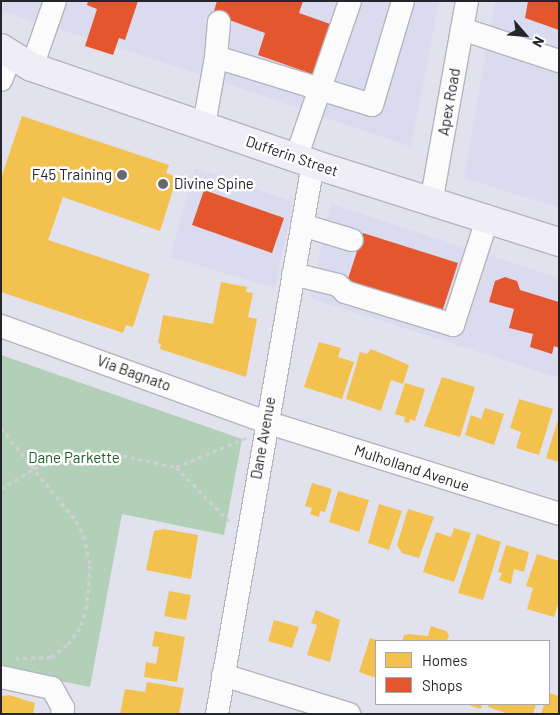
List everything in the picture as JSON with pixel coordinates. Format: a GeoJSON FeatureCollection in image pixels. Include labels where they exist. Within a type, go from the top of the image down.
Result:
{"type":"FeatureCollection","features":[{"type":"Feature","properties":{"kind":"main road","name":"Dufferin Street"},"geometry":{"type":"LineString","coordinates":[[12,65],[204,125],[304,161],[431,203],[559,242]]}},
{"type":"Feature","properties":{"kind":"street"},"geometry":{"type":"LineString","coordinates":[[12,65],[55,1]]}},
{"type":"Feature","properties":{"kind":"street","name":"Dane Avenue"},"geometry":{"type":"LineString","coordinates":[[217,714],[266,422],[302,225],[304,161],[319,89],[350,1]]}},
{"type":"Feature","properties":{"kind":"street"},"geometry":{"type":"LineString","coordinates":[[216,57],[372,106],[404,1]]}},
{"type":"Feature","properties":{"kind":"street","name":"Apex Road"},"geometry":{"type":"LineString","coordinates":[[431,203],[466,1]]}},
{"type":"Feature","properties":{"kind":"street"},"geometry":{"type":"LineString","coordinates":[[204,125],[216,57],[219,22]]}},
{"type":"Feature","properties":{"kind":"street"},"geometry":{"type":"LineString","coordinates":[[462,29],[559,61]]}},
{"type":"Feature","properties":{"kind":"street"},"geometry":{"type":"LineString","coordinates":[[293,274],[338,285],[345,292],[453,325],[487,220]]}},
{"type":"Feature","properties":{"kind":"street"},"geometry":{"type":"LineString","coordinates":[[302,225],[352,240]]}},
{"type":"Feature","properties":{"kind":"street","name":"Via Bagnato"},"geometry":{"type":"LineString","coordinates":[[1,326],[266,422]]}},
{"type":"Feature","properties":{"kind":"street","name":"Mulholland Avenue"},"geometry":{"type":"LineString","coordinates":[[266,422],[559,514]]}},
{"type":"Feature","properties":{"kind":"street"},"geometry":{"type":"LineString","coordinates":[[5,667],[52,688],[63,708],[62,714]]}},
{"type":"Feature","properties":{"kind":"street"},"geometry":{"type":"LineString","coordinates":[[223,675],[349,714]]}},
{"type":"Feature","properties":{"kind":"path"},"geometry":{"type":"LineString","coordinates":[[1,428],[65,505],[84,536],[90,564],[87,606],[80,628],[67,645],[51,657],[5,667]]}},
{"type":"Feature","properties":{"kind":"path"},"geometry":{"type":"LineString","coordinates":[[1,489],[34,468],[87,454],[115,454],[176,466],[249,437]]}},
{"type":"Feature","properties":{"kind":"path"},"geometry":{"type":"LineString","coordinates":[[176,466],[232,525]]}},
{"type":"Feature","properties":{"kind":"shaded area"},"geometry":{"type":"Polygon","coordinates":[[[1,1],[439,1],[411,147],[187,70],[1,11],[1,1]]]}},
{"type":"Feature","properties":{"kind":"shaded area"},"geometry":{"type":"Polygon","coordinates":[[[495,1],[559,1],[559,208],[464,178],[495,1]]]}},
{"type":"Feature","properties":{"kind":"shaded area"},"geometry":{"type":"Polygon","coordinates":[[[195,168],[293,202],[275,288],[170,257],[195,168]]]}},
{"type":"Feature","properties":{"kind":"shaded area"},"geometry":{"type":"Polygon","coordinates":[[[331,204],[559,278],[559,378],[310,298],[331,204]]]}},
{"type":"Feature","properties":{"kind":"green space","name":"Dane Parkette"},"geometry":{"type":"Polygon","coordinates":[[[1,355],[242,439],[224,535],[122,514],[90,687],[1,669],[1,355]]]}},
{"type":"Feature","properties":{"kind":"building: Homes"},"geometry":{"type":"Polygon","coordinates":[[[22,116],[169,165],[166,173],[177,177],[160,231],[63,197],[48,240],[150,274],[133,327],[126,325],[123,333],[1,292],[1,178],[22,116]]]}},
{"type":"Feature","properties":{"kind":"building: Homes"},"geometry":{"type":"Polygon","coordinates":[[[221,282],[247,287],[246,292],[253,293],[248,317],[257,319],[246,377],[160,349],[161,344],[158,343],[163,315],[213,324],[221,282]]]}},
{"type":"Feature","properties":{"kind":"building: Homes"},"geometry":{"type":"Polygon","coordinates":[[[319,342],[341,348],[338,357],[354,362],[342,399],[304,387],[319,342]]]}},
{"type":"Feature","properties":{"kind":"building: Homes"},"geometry":{"type":"Polygon","coordinates":[[[371,349],[409,365],[403,384],[391,380],[381,411],[346,399],[360,352],[367,354],[371,349]]]}},
{"type":"Feature","properties":{"kind":"building: Homes"},"geometry":{"type":"Polygon","coordinates":[[[442,377],[475,387],[460,437],[424,426],[442,377]]]}},
{"type":"Feature","properties":{"kind":"building: Homes"},"geometry":{"type":"Polygon","coordinates":[[[405,383],[425,389],[415,421],[410,419],[409,423],[404,422],[405,417],[395,414],[405,383]]]}},
{"type":"Feature","properties":{"kind":"building: Homes"},"geometry":{"type":"Polygon","coordinates":[[[519,399],[553,409],[539,455],[516,448],[521,432],[510,428],[519,399]]]}},
{"type":"Feature","properties":{"kind":"building: Homes"},"geometry":{"type":"Polygon","coordinates":[[[485,408],[504,414],[494,445],[465,435],[471,415],[481,419],[485,408]]]}},
{"type":"Feature","properties":{"kind":"building: Homes"},"geometry":{"type":"Polygon","coordinates":[[[559,421],[559,462],[546,458],[559,421]]]}},
{"type":"Feature","properties":{"kind":"building: Homes"},"geometry":{"type":"Polygon","coordinates":[[[312,483],[332,489],[325,512],[320,511],[319,517],[310,514],[312,508],[305,506],[312,483]]]}},
{"type":"Feature","properties":{"kind":"building: Homes"},"geometry":{"type":"Polygon","coordinates":[[[338,491],[369,500],[359,532],[329,522],[338,491]]]}},
{"type":"Feature","properties":{"kind":"building: Homes"},"geometry":{"type":"Polygon","coordinates":[[[379,504],[402,511],[389,550],[368,543],[379,504]]]}},
{"type":"Feature","properties":{"kind":"building: Homes"},"geometry":{"type":"Polygon","coordinates":[[[408,509],[434,517],[419,558],[402,553],[397,545],[408,509]]]}},
{"type":"Feature","properties":{"kind":"building: Homes"},"geometry":{"type":"Polygon","coordinates":[[[454,528],[471,533],[454,582],[423,572],[436,532],[451,537],[454,528]]]}},
{"type":"Feature","properties":{"kind":"building: Homes"},"geometry":{"type":"Polygon","coordinates":[[[164,529],[198,535],[191,579],[146,570],[154,531],[164,529]]]}},
{"type":"Feature","properties":{"kind":"building: Homes"},"geometry":{"type":"Polygon","coordinates":[[[477,534],[501,542],[483,600],[458,593],[477,534]]]}},
{"type":"Feature","properties":{"kind":"building: Homes"},"geometry":{"type":"Polygon","coordinates":[[[506,545],[529,552],[524,572],[514,569],[511,584],[499,580],[502,573],[498,572],[506,545]]]}},
{"type":"Feature","properties":{"kind":"building: Homes"},"geometry":{"type":"Polygon","coordinates":[[[537,554],[559,561],[559,601],[554,617],[527,609],[533,588],[526,586],[537,554]]]}},
{"type":"Feature","properties":{"kind":"building: Homes"},"geometry":{"type":"Polygon","coordinates":[[[169,591],[191,595],[186,620],[164,616],[169,591]]]}},
{"type":"Feature","properties":{"kind":"building: Homes"},"geometry":{"type":"Polygon","coordinates":[[[316,610],[340,620],[330,662],[307,655],[317,625],[311,623],[316,610]]]}},
{"type":"Feature","properties":{"kind":"building: Homes"},"geometry":{"type":"Polygon","coordinates":[[[274,620],[299,627],[292,648],[268,641],[274,620]]]}},
{"type":"Feature","properties":{"kind":"building: Homes"},"geometry":{"type":"Polygon","coordinates":[[[431,626],[446,631],[449,635],[447,640],[402,640],[404,635],[408,634],[428,636],[431,626]]]}},
{"type":"Feature","properties":{"kind":"building: Homes"},"geometry":{"type":"Polygon","coordinates":[[[155,631],[185,637],[177,682],[144,677],[146,662],[156,664],[159,647],[152,646],[155,631]]]}},
{"type":"Feature","properties":{"kind":"building: Homes"},"geometry":{"type":"Polygon","coordinates":[[[370,638],[376,640],[375,678],[359,672],[370,638]]]}},
{"type":"Feature","properties":{"kind":"building: Homes"},"geometry":{"type":"Polygon","coordinates":[[[147,682],[184,688],[179,714],[120,714],[125,689],[145,692],[147,682]]]}},
{"type":"Feature","properties":{"kind":"building: Homes"},"geometry":{"type":"Polygon","coordinates":[[[550,693],[559,696],[559,714],[541,714],[544,705],[550,705],[550,693]]]}},
{"type":"Feature","properties":{"kind":"building: Homes"},"geometry":{"type":"Polygon","coordinates":[[[9,695],[35,703],[33,714],[1,714],[1,696],[9,695]]]}},
{"type":"Feature","properties":{"kind":"building: Homes"},"geometry":{"type":"Polygon","coordinates":[[[468,705],[482,705],[481,709],[468,705]]]}},
{"type":"Feature","properties":{"kind":"building: Homes"},"geometry":{"type":"Polygon","coordinates":[[[489,705],[536,705],[533,714],[509,714],[488,707],[489,705]]]}},
{"type":"Feature","properties":{"kind":"building: Shops"},"geometry":{"type":"Polygon","coordinates":[[[88,1],[138,1],[125,40],[119,38],[113,55],[85,46],[97,9],[87,5],[88,1]]]}},
{"type":"Feature","properties":{"kind":"building: Shops"},"geometry":{"type":"Polygon","coordinates":[[[217,1],[303,1],[299,13],[333,25],[315,75],[258,55],[265,33],[213,14],[217,1]]]}},
{"type":"Feature","properties":{"kind":"building: Shops"},"geometry":{"type":"Polygon","coordinates":[[[528,1],[559,1],[559,30],[525,18],[528,1]]]}},
{"type":"Feature","properties":{"kind":"building: Shops"},"geometry":{"type":"Polygon","coordinates":[[[204,190],[284,218],[272,253],[192,225],[204,190]]]}},
{"type":"Feature","properties":{"kind":"building: Shops"},"geometry":{"type":"Polygon","coordinates":[[[363,233],[458,263],[441,315],[346,285],[363,233]]]}},
{"type":"Feature","properties":{"kind":"building: Shops"},"geometry":{"type":"Polygon","coordinates":[[[505,277],[517,281],[520,290],[559,302],[559,348],[554,346],[552,354],[530,347],[533,334],[509,328],[514,309],[489,302],[495,281],[505,277]]]}},
{"type":"Feature","properties":{"kind":"place","name":"F45 Training"},"geometry":{"type":"Point","coordinates":[122,175]}},
{"type":"Feature","properties":{"kind":"place","name":"Divine Spine"},"geometry":{"type":"Point","coordinates":[163,184]}}]}
